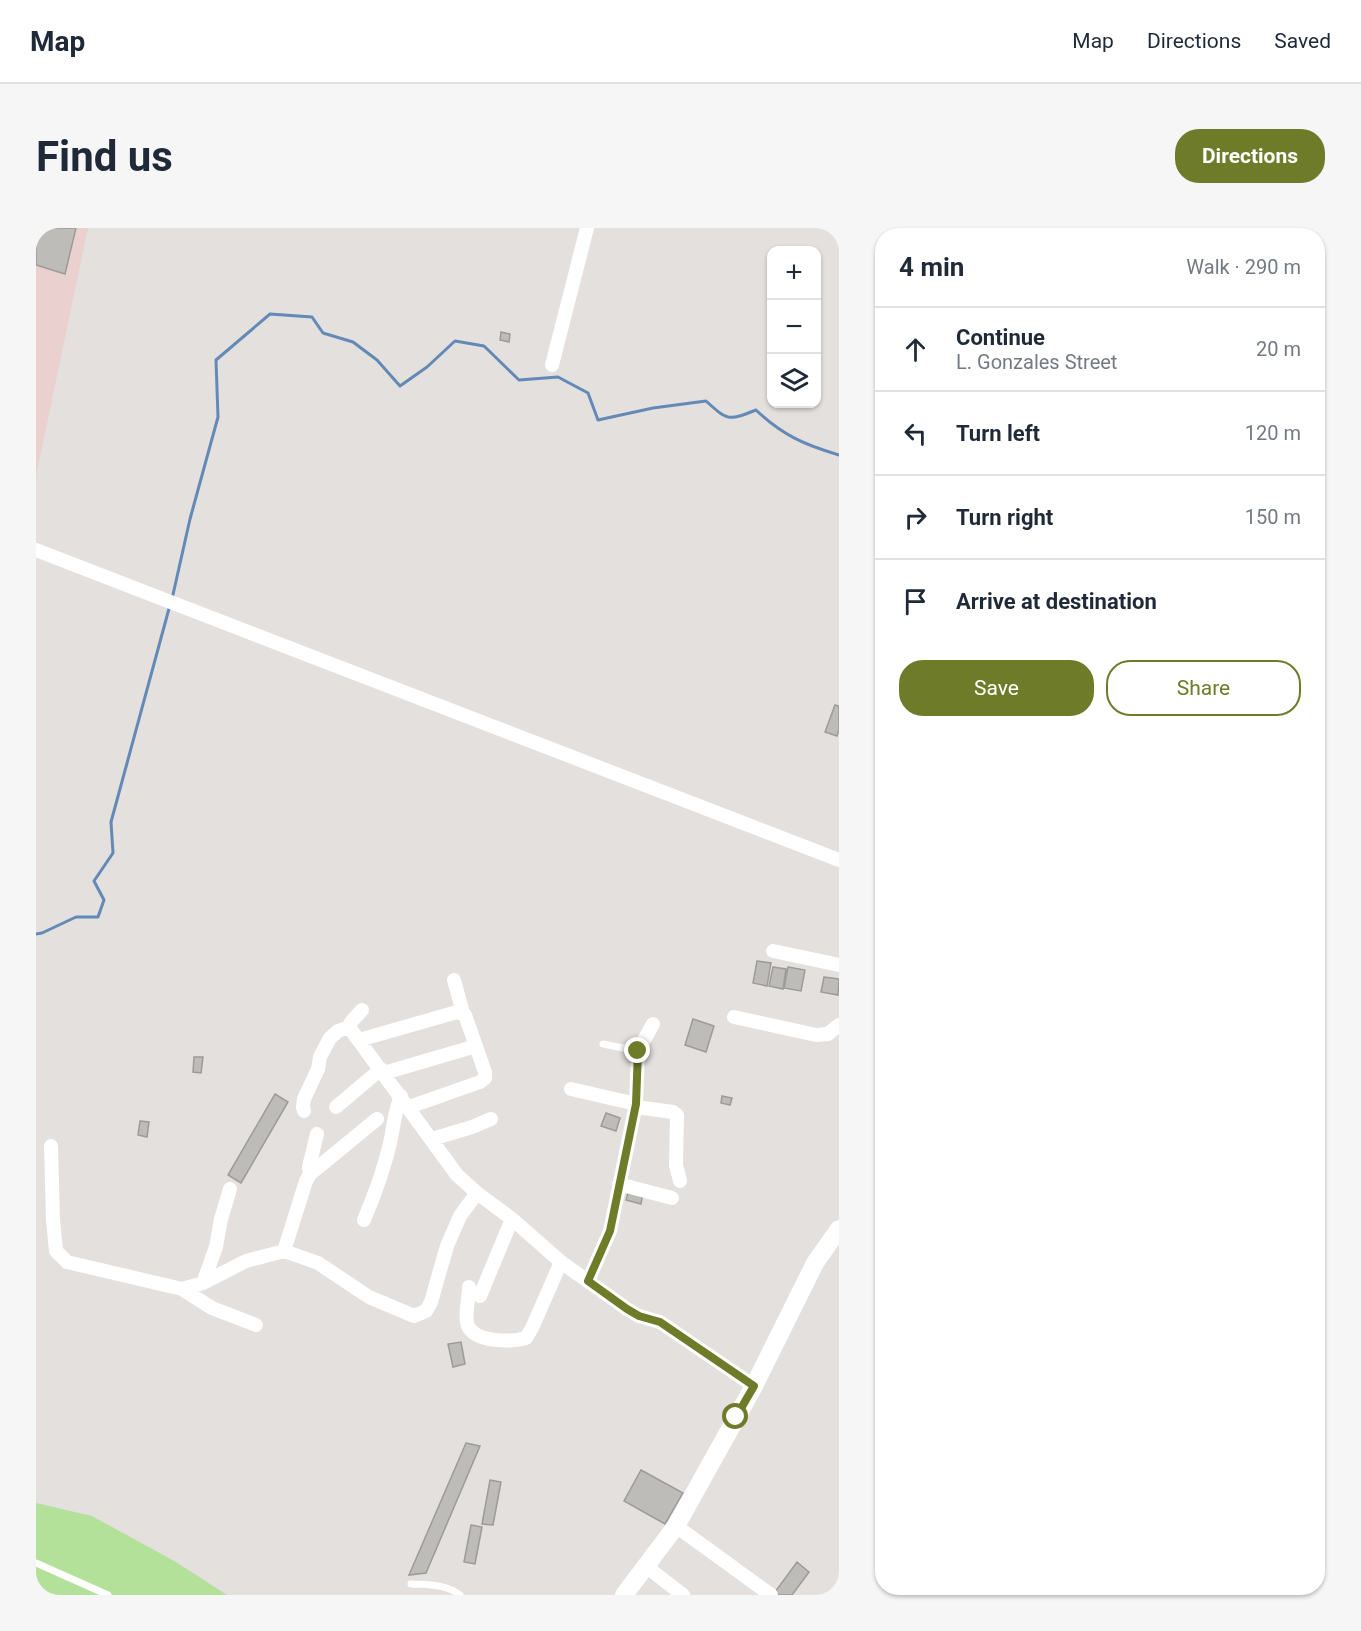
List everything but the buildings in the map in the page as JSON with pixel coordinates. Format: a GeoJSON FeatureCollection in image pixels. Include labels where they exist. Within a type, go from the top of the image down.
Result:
{"type":"FeatureCollection","features":[{"type":"Feature","properties":{"kind":"street"},"geometry":{"type":"LineString","coordinates":[[552,365],[587,228]]}},
{"type":"Feature","properties":{"kind":"street"},"geometry":{"type":"LineString","coordinates":[[36,550],[839,860]]}},
{"type":"Feature","properties":{"kind":"street"},"geometry":{"type":"LineString","coordinates":[[773,951],[839,965]]}},
{"type":"Feature","properties":{"kind":"street"},"geometry":{"type":"LineString","coordinates":[[364,1220],[381,1178],[391,1139],[395,1110],[405,1101],[483,1080],[485,1072],[463,1013],[454,980]]}},
{"type":"Feature","properties":{"kind":"street"},"geometry":{"type":"LineString","coordinates":[[349,1027],[362,1010]]}},
{"type":"Feature","properties":{"kind":"street"},"geometry":{"type":"LineString","coordinates":[[358,1040],[457,1012],[463,1013]]}},
{"type":"Feature","properties":{"kind":"street"},"geometry":{"type":"LineString","coordinates":[[734,1017],[816,1035],[828,1034],[839,1024]]}},
{"type":"Feature","properties":{"kind":"street"},"geometry":{"type":"LineString","coordinates":[[588,1281],[610,1231],[636,1106],[638,1051],[653,1024]]}},
{"type":"Feature","properties":{"kind":"street"},"geometry":{"type":"LineString","coordinates":[[349,1027],[458,1175],[477,1193],[512,1219],[561,1262],[633,1313],[660,1322],[754,1386]]}},
{"type":"Feature","properties":{"kind":"street"},"geometry":{"type":"LineString","coordinates":[[304,1111],[304,1100],[318,1069],[320,1057],[330,1038],[338,1030],[349,1027]]}},
{"type":"Feature","properties":{"kind":"street"},"geometry":{"type":"LineString","coordinates":[[336,1107],[382,1071],[476,1046]]}},
{"type":"Feature","properties":{"kind":"street"},"geometry":{"type":"LineString","coordinates":[[571,1089],[636,1106],[673,1112],[677,1115],[676,1165],[680,1181]]}},
{"type":"Feature","properties":{"kind":"street"},"geometry":{"type":"LineString","coordinates":[[284,1251],[310,1174],[377,1119]]}},
{"type":"Feature","properties":{"kind":"street"},"geometry":{"type":"LineString","coordinates":[[432,1139],[491,1119]]}},
{"type":"Feature","properties":{"kind":"street"},"geometry":{"type":"LineString","coordinates":[[310,1174],[309,1167],[317,1134]]}},
{"type":"Feature","properties":{"kind":"street"},"geometry":{"type":"LineString","coordinates":[[51,1146],[56,1251],[66,1263],[182,1289],[212,1308],[256,1325]]}},
{"type":"Feature","properties":{"kind":"street"},"geometry":{"type":"LineString","coordinates":[[619,1184],[672,1198]]}},
{"type":"Feature","properties":{"kind":"street"},"geometry":{"type":"LineString","coordinates":[[203,1283],[216,1247],[230,1189]]}},
{"type":"Feature","properties":{"kind":"street"},"geometry":{"type":"LineString","coordinates":[[182,1289],[203,1283],[246,1261],[284,1251],[318,1263],[369,1297],[414,1316],[426,1311],[431,1302],[439,1269],[460,1216],[477,1193]]}},
{"type":"Feature","properties":{"kind":"street"},"geometry":{"type":"LineString","coordinates":[[512,1219],[475,1292],[467,1324],[473,1333],[492,1340],[516,1341],[526,1338],[561,1262]]}},
{"type":"Feature","properties":{"kind":"street"},"geometry":{"type":"LineString","coordinates":[[624,1595],[676,1526],[754,1386],[815,1263],[839,1229]]}},
{"type":"Feature","properties":{"kind":"street"},"geometry":{"type":"LineString","coordinates":[[676,1526],[771,1595]]}},
{"type":"Feature","properties":{"kind":"street"},"geometry":{"type":"LineString","coordinates":[[647,1567],[683,1595]]}},
{"type":"Feature","properties":{"kind":"lane"},"geometry":{"type":"LineString","coordinates":[[603,1044],[638,1051]]}},
{"type":"Feature","properties":{"kind":"lane"},"geometry":{"type":"LineString","coordinates":[[36,1563],[108,1595]]}},
{"type":"Feature","properties":{"kind":"lane"},"geometry":{"type":"LineString","coordinates":[[411,1584],[452,1588],[460,1595]]}},
{"type":"Feature","properties":{"kind":"shaded area"},"geometry":{"type":"Polygon","coordinates":[[[36,228],[88,228],[36,476],[36,228]]]}},
{"type":"Feature","properties":{"kind":"green space"},"geometry":{"type":"Polygon","coordinates":[[[36,1503],[92,1516],[176,1562],[227,1595],[36,1595],[36,1503]]]}},
{"type":"Feature","properties":{"kind":"waterway"},"geometry":{"type":"LineString","coordinates":[[172,599],[190,519],[218,417],[216,360],[270,314],[312,317],[323,333],[353,342],[377,360],[400,386],[427,367],[455,341],[484,346],[519,380],[558,377],[588,393],[598,420],[653,408],[706,401],[724,416],[729,417],[756,410],[794,438],[839,455]]}},
{"type":"Feature","properties":{"kind":"waterway"},"geometry":{"type":"LineString","coordinates":[[36,934],[76,917],[98,917],[104,900],[94,881],[113,853],[111,822],[170,605]]}},
{"type":"Feature","properties":{"kind":"route"},"geometry":{"type":"LineString","coordinates":[[638,1051],[636,1104],[610,1231],[588,1281],[639,1316],[660,1322],[754,1386],[736,1417]]}}]}
